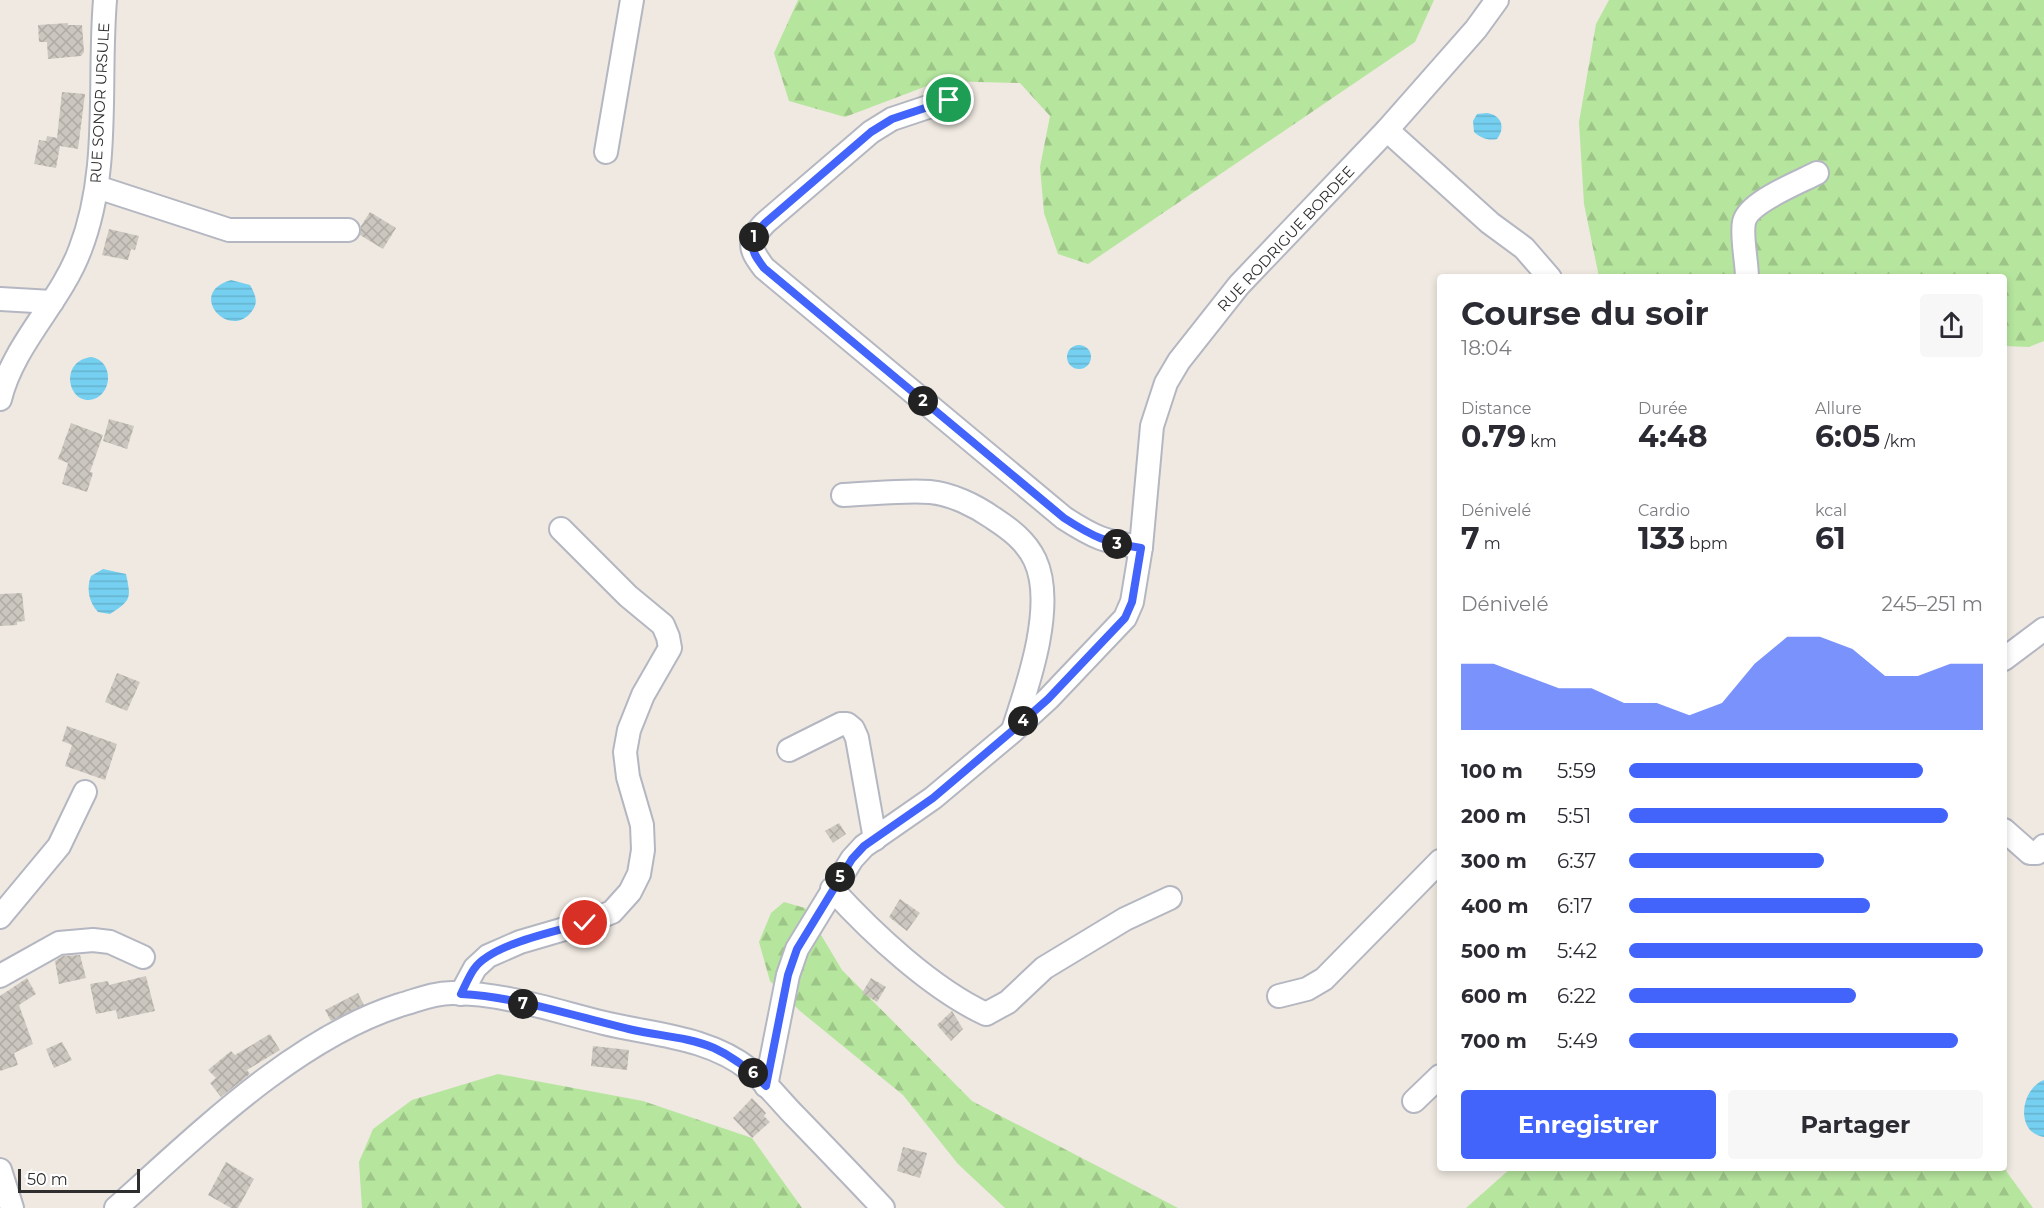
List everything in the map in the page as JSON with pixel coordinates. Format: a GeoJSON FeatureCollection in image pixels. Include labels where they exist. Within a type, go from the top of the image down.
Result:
{"type":"FeatureCollection","features":[{"type":"Feature","properties":{"kind":"street","name":"RUE SONOR URSULE"},"geometry":{"type":"LineString","coordinates":[[0,399],[5,368],[52,302],[73,268],[81,249],[97,188],[101,158],[105,0]]}},
{"type":"Feature","properties":{"kind":"street"},"geometry":{"type":"LineString","coordinates":[[606,152],[632,0]]}},
{"type":"Feature","properties":{"kind":"street","name":"RUE RODRIGUE BORDEE"},"geometry":{"type":"LineString","coordinates":[[766,1086],[797,949],[852,859],[864,846],[933,798],[1012,731],[1048,699],[1125,618],[1132,602],[1141,548],[1152,426],[1166,383],[1179,361],[1239,285],[1387,130],[1476,29],[1497,0]]}},
{"type":"Feature","properties":{"kind":"street"},"geometry":{"type":"LineString","coordinates":[[949,100],[892,119],[871,132],[765,223],[756,233],[752,243],[752,252],[764,268],[1064,518],[1092,536],[1141,548]]}},
{"type":"Feature","properties":{"kind":"street"},"geometry":{"type":"LineString","coordinates":[[1387,130],[1490,223],[1524,248],[1547,274]]}},
{"type":"Feature","properties":{"kind":"street"},"geometry":{"type":"LineString","coordinates":[[1747,274],[1744,221],[1749,213],[1759,204],[1817,173]]}},
{"type":"Feature","properties":{"kind":"street"},"geometry":{"type":"LineString","coordinates":[[97,188],[229,230],[348,230]]}},
{"type":"Feature","properties":{"kind":"street"},"geometry":{"type":"LineString","coordinates":[[0,299],[52,302]]}},
{"type":"Feature","properties":{"kind":"street"},"geometry":{"type":"LineString","coordinates":[[843,495],[931,492],[947,495],[984,511],[1021,539],[1035,560],[1042,594],[1035,662],[1012,731]]}},
{"type":"Feature","properties":{"kind":"street"},"geometry":{"type":"LineString","coordinates":[[461,994],[475,968],[488,956],[520,942],[585,923],[612,912],[630,892],[639,874],[644,850],[642,825],[628,777],[625,752],[629,730],[643,695],[670,648],[668,637],[663,625],[628,596],[561,529]]}},
{"type":"Feature","properties":{"kind":"street"},"geometry":{"type":"LineString","coordinates":[[2007,657],[2044,629]]}},
{"type":"Feature","properties":{"kind":"street"},"geometry":{"type":"LineString","coordinates":[[789,750],[841,724],[847,724],[853,729],[875,839]]}},
{"type":"Feature","properties":{"kind":"street"},"geometry":{"type":"LineString","coordinates":[[0,917],[59,846],[85,792]]}},
{"type":"Feature","properties":{"kind":"street"},"geometry":{"type":"LineString","coordinates":[[2007,833],[2030,853],[2037,852],[2044,846]]}},
{"type":"Feature","properties":{"kind":"street"},"geometry":{"type":"LineString","coordinates":[[1279,996],[1307,989],[1324,979],[1437,864]]}},
{"type":"Feature","properties":{"kind":"street"},"geometry":{"type":"LineString","coordinates":[[832,889],[859,918],[950,994],[986,1014],[1008,1002],[1044,968],[1125,919],[1170,898]]}},
{"type":"Feature","properties":{"kind":"street"},"geometry":{"type":"LineString","coordinates":[[0,976],[59,943],[93,940],[110,942],[143,957]]}},
{"type":"Feature","properties":{"kind":"street"},"geometry":{"type":"LineString","coordinates":[[116,1208],[252,1089],[284,1065],[380,1011],[428,995],[461,994],[500,998],[714,1048],[750,1070],[883,1208]]}},
{"type":"Feature","properties":{"kind":"street"},"geometry":{"type":"LineString","coordinates":[[1414,1101],[1437,1079]]}},
{"type":"Feature","properties":{"kind":"street"},"geometry":{"type":"LineString","coordinates":[[0,1170],[12,1208]]}},
{"type":"Feature","properties":{"kind":"green space"},"geometry":{"type":"Polygon","coordinates":[[[798,0],[1434,0],[1415,42],[1088,264],[1058,254],[1044,213],[1040,167],[1050,116],[1020,83],[940,81],[845,117],[789,101],[774,53],[798,0]]]}},
{"type":"Feature","properties":{"kind":"green space"},"geometry":{"type":"Polygon","coordinates":[[[1609,0],[2044,0],[2044,341],[2029,347],[2007,346],[2007,274],[1598,274],[1584,204],[1579,122],[1596,24],[1609,0]]]}},
{"type":"Feature","properties":{"kind":"green space"},"geometry":{"type":"Polygon","coordinates":[[[784,902],[805,908],[842,970],[972,1101],[1178,1208],[1005,1208],[958,1164],[903,1095],[800,1011],[770,981],[759,942],[771,913],[784,902]]]}},
{"type":"Feature","properties":{"kind":"green space"},"geometry":{"type":"Polygon","coordinates":[[[498,1074],[643,1101],[752,1138],[802,1208],[362,1208],[359,1162],[373,1129],[412,1100],[498,1074]]]}},
{"type":"Feature","properties":{"kind":"green space"},"geometry":{"type":"Polygon","coordinates":[[[1508,1171],[2006,1171],[2033,1208],[1466,1208],[1508,1171]]]}},
{"type":"Feature","properties":{"kind":"water"},"geometry":{"type":"Polygon","coordinates":[[[1487,113],[1496,116],[1501,122],[1500,135],[1497,139],[1491,140],[1474,132],[1473,121],[1477,114],[1487,113]]]}},
{"type":"Feature","properties":{"kind":"water"},"geometry":{"type":"Polygon","coordinates":[[[231,280],[250,285],[256,301],[252,311],[243,319],[233,321],[216,312],[212,304],[212,295],[218,286],[231,280]]]}},
{"type":"Feature","properties":{"kind":"water"},"geometry":{"type":"Polygon","coordinates":[[[1079,345],[1087,349],[1091,357],[1087,365],[1079,369],[1071,365],[1067,357],[1071,349],[1079,345]]]}},
{"type":"Feature","properties":{"kind":"water"},"geometry":{"type":"Polygon","coordinates":[[[91,357],[104,365],[107,371],[107,386],[97,398],[81,399],[72,388],[71,373],[81,360],[91,357]]]}},
{"type":"Feature","properties":{"kind":"water"},"geometry":{"type":"Polygon","coordinates":[[[103,569],[126,574],[129,588],[126,602],[110,614],[98,612],[89,595],[91,576],[103,569]]]}},
{"type":"Feature","properties":{"kind":"water"},"geometry":{"type":"Polygon","coordinates":[[[2044,1080],[2044,1137],[2028,1128],[2024,1110],[2030,1092],[2044,1080]]]}},
{"type":"Feature","properties":{"kind":"building"},"geometry":{"type":"Polygon","coordinates":[[[68,23],[68,25],[82,25],[84,52],[81,56],[48,59],[47,42],[39,42],[38,25],[68,23]]]}},
{"type":"Feature","properties":{"kind":"building"},"geometry":{"type":"Polygon","coordinates":[[[62,92],[85,94],[78,149],[60,146],[56,168],[34,164],[39,140],[46,141],[47,136],[57,138],[62,92]]]}},
{"type":"Feature","properties":{"kind":"building"},"geometry":{"type":"Polygon","coordinates":[[[370,212],[396,228],[383,249],[360,235],[361,226],[370,212]]]}},
{"type":"Feature","properties":{"kind":"building"},"geometry":{"type":"Polygon","coordinates":[[[109,229],[139,236],[135,250],[131,249],[128,260],[102,255],[109,229]]]}},
{"type":"Feature","properties":{"kind":"building"},"geometry":{"type":"Polygon","coordinates":[[[109,419],[134,426],[127,449],[103,441],[109,419]]]}},
{"type":"Feature","properties":{"kind":"building"},"geometry":{"type":"Polygon","coordinates":[[[71,423],[103,435],[90,472],[93,473],[87,492],[62,484],[68,463],[58,459],[71,423]]]}},
{"type":"Feature","properties":{"kind":"building"},"geometry":{"type":"Polygon","coordinates":[[[22,593],[25,621],[17,622],[17,625],[0,626],[0,594],[22,593]]]}},
{"type":"Feature","properties":{"kind":"building"},"geometry":{"type":"Polygon","coordinates":[[[117,673],[140,682],[127,711],[105,702],[117,673]]]}},
{"type":"Feature","properties":{"kind":"building"},"geometry":{"type":"Polygon","coordinates":[[[67,726],[117,744],[105,780],[65,766],[72,745],[62,741],[67,726]]]}},
{"type":"Feature","properties":{"kind":"building"},"geometry":{"type":"Polygon","coordinates":[[[839,823],[846,834],[833,843],[825,831],[839,823]]]}},
{"type":"Feature","properties":{"kind":"building"},"geometry":{"type":"Polygon","coordinates":[[[900,899],[920,913],[907,931],[889,917],[900,899]]]}},
{"type":"Feature","properties":{"kind":"building"},"geometry":{"type":"Polygon","coordinates":[[[80,955],[86,978],[59,984],[55,961],[63,956],[80,955]]]}},
{"type":"Feature","properties":{"kind":"building"},"geometry":{"type":"Polygon","coordinates":[[[146,976],[155,1011],[118,1019],[116,1010],[96,1014],[90,984],[108,981],[109,985],[146,976]]]}},
{"type":"Feature","properties":{"kind":"building"},"geometry":{"type":"Polygon","coordinates":[[[27,978],[36,994],[19,1005],[33,1044],[14,1053],[18,1065],[0,1071],[0,996],[27,978]]]}},
{"type":"Feature","properties":{"kind":"building"},"geometry":{"type":"Polygon","coordinates":[[[871,978],[886,987],[877,1002],[862,993],[871,978]]]}},
{"type":"Feature","properties":{"kind":"building"},"geometry":{"type":"Polygon","coordinates":[[[358,993],[364,1005],[331,1021],[325,1010],[358,993]]]}},
{"type":"Feature","properties":{"kind":"building"},"geometry":{"type":"Polygon","coordinates":[[[952,1011],[963,1029],[951,1041],[937,1025],[952,1011]]]}},
{"type":"Feature","properties":{"kind":"building"},"geometry":{"type":"Polygon","coordinates":[[[270,1034],[280,1050],[247,1070],[250,1074],[221,1097],[210,1083],[216,1078],[208,1070],[231,1051],[235,1055],[270,1034]]]}},
{"type":"Feature","properties":{"kind":"building"},"geometry":{"type":"Polygon","coordinates":[[[62,1042],[72,1060],[54,1068],[46,1049],[62,1042]]]}},
{"type":"Feature","properties":{"kind":"building"},"geometry":{"type":"Polygon","coordinates":[[[593,1046],[629,1050],[627,1070],[591,1066],[593,1046]]]}},
{"type":"Feature","properties":{"kind":"building"},"geometry":{"type":"Polygon","coordinates":[[[752,1098],[766,1113],[764,1116],[770,1122],[752,1138],[733,1118],[752,1098]]]}},
{"type":"Feature","properties":{"kind":"building"},"geometry":{"type":"Polygon","coordinates":[[[903,1147],[927,1153],[920,1178],[897,1171],[903,1147]]]}},
{"type":"Feature","properties":{"kind":"building"},"geometry":{"type":"Polygon","coordinates":[[[226,1162],[254,1179],[238,1208],[231,1208],[208,1195],[226,1162]]]}},
{"type":"Feature","properties":{"kind":"route"},"geometry":{"type":"LineString","coordinates":[[585,923],[520,942],[488,956],[475,968],[461,994],[500,998],[714,1048],[750,1070],[766,1086],[788,975],[797,949],[852,859],[864,846],[889,831],[977,762],[1048,699],[1125,618],[1132,602],[1141,548],[1092,536],[1064,518],[764,268],[752,252],[752,243],[756,233],[765,223],[871,132],[892,119],[949,100]]}}]}
